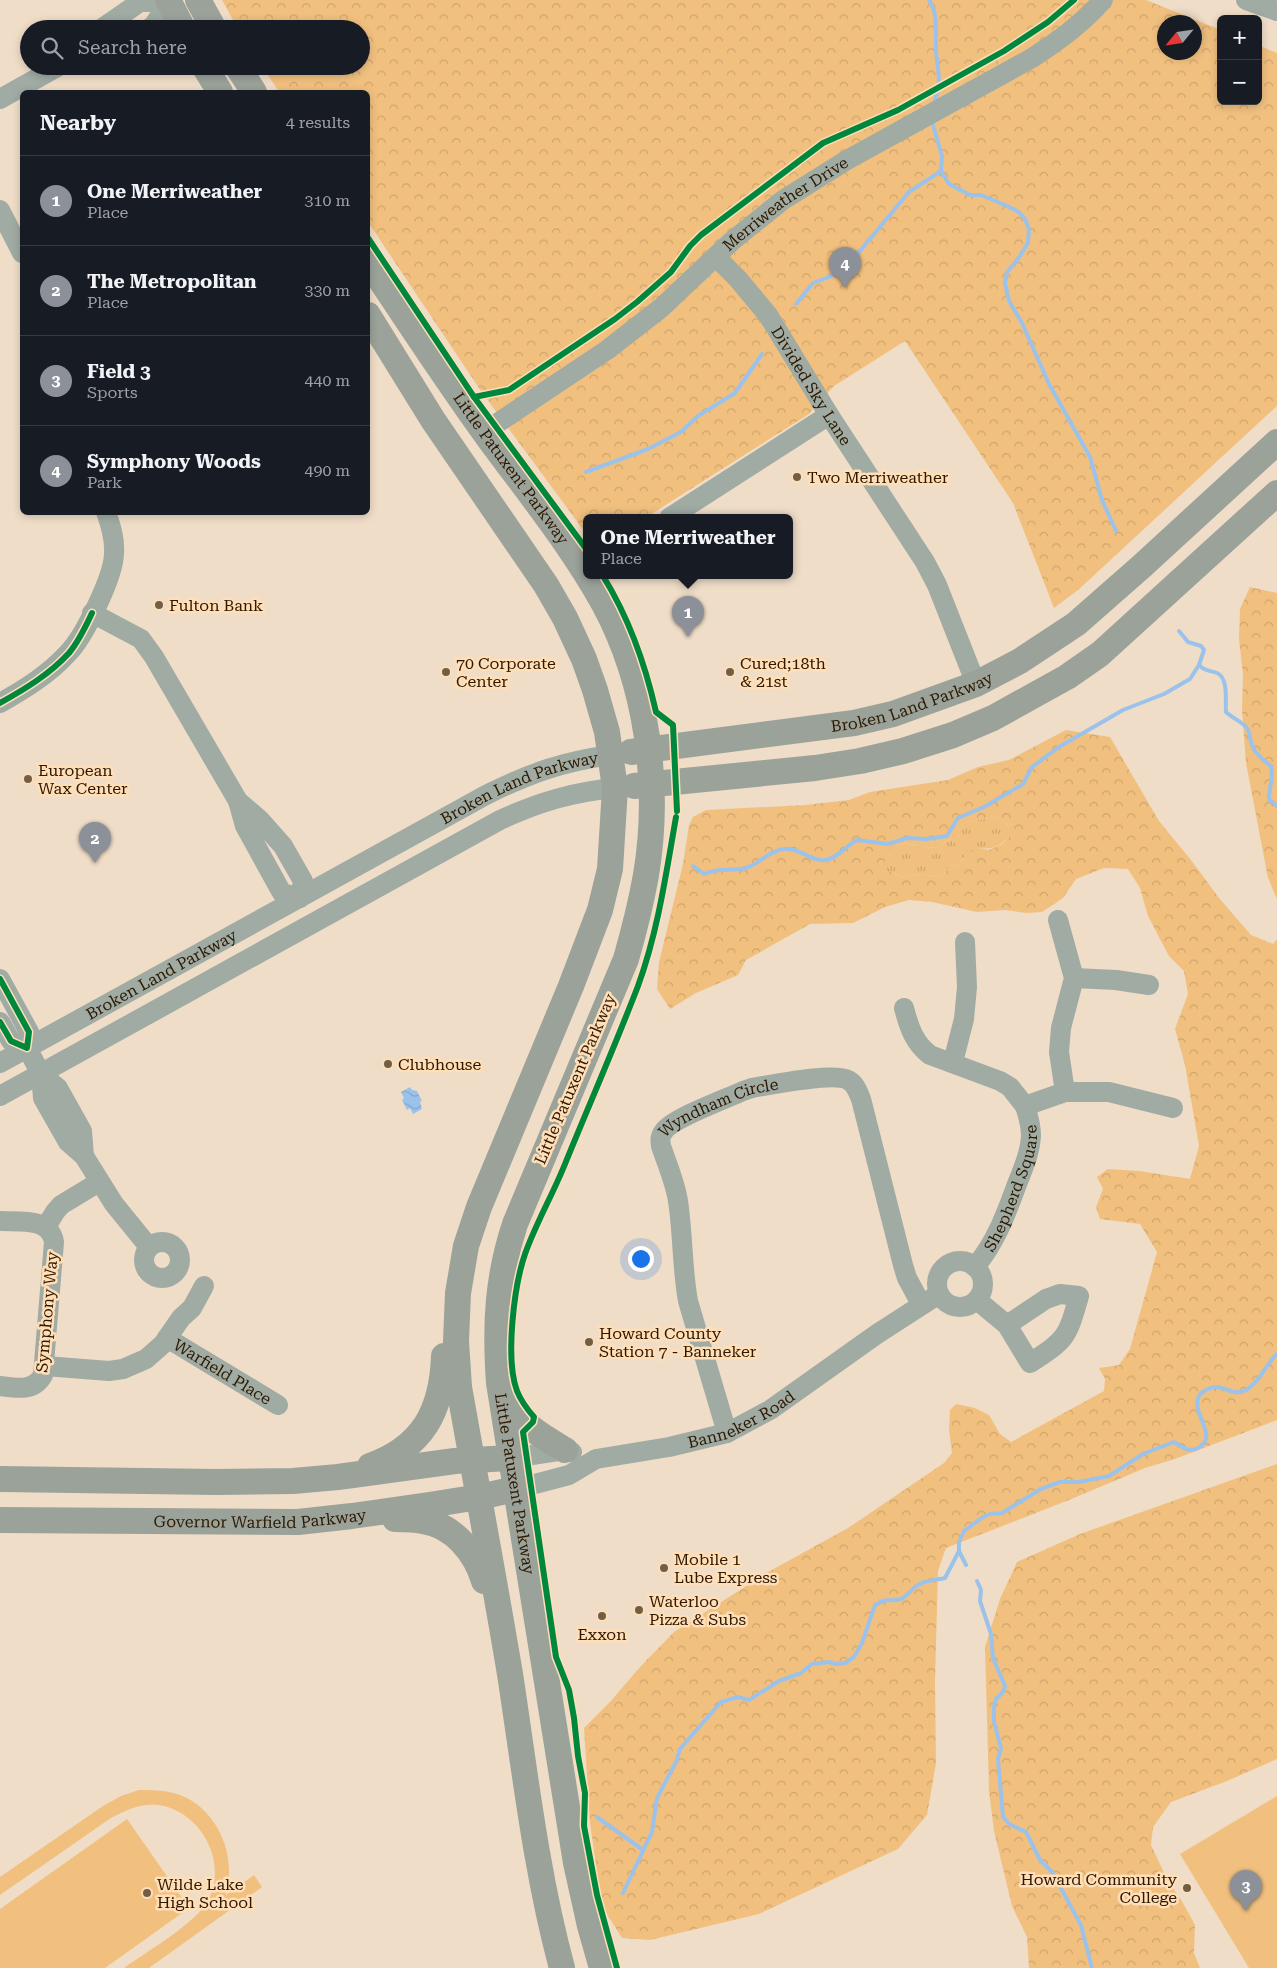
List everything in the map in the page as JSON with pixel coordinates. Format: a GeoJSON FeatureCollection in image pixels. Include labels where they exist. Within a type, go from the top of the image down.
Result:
{"type":"FeatureCollection","features":[{"type":"Feature","properties":{"kind":"main road"},"geometry":{"type":"LineString","coordinates":[[198,0],[209,20]]}},
{"type":"Feature","properties":{"kind":"main road"},"geometry":{"type":"LineString","coordinates":[[170,1],[179,20]]}},
{"type":"Feature","properties":{"kind":"main road"},"geometry":{"type":"LineString","coordinates":[[210,75],[219,90]]}},
{"type":"Feature","properties":{"kind":"main road"},"geometry":{"type":"LineString","coordinates":[[243,75],[253,90]]}},
{"type":"Feature","properties":{"kind":"main road","name":"Little Patuxent Parkway"},"geometry":{"type":"LineString","coordinates":[[370,264],[484,432],[583,567]]}},
{"type":"Feature","properties":{"kind":"main road"},"geometry":{"type":"LineString","coordinates":[[370,279],[428,352]]}},
{"type":"Feature","properties":{"kind":"main road","name":"Little Patuxent Parkway"},"geometry":{"type":"LineString","coordinates":[[370,318],[465,468],[546,585],[566,618],[595,690],[607,732],[615,788],[610,869],[600,910],[571,986],[479,1207],[466,1246],[458,1292],[456,1340],[459,1387],[509,1673],[540,1871],[552,1933],[562,1968]]}},
{"type":"Feature","properties":{"kind":"main road"},"geometry":{"type":"LineString","coordinates":[[400,366],[454,426],[465,435],[475,437],[484,432]]}},
{"type":"Feature","properties":{"kind":"main road","name":"Broken Land Parkway"},"geometry":{"type":"LineString","coordinates":[[610,755],[854,723],[902,711],[976,684],[1020,662],[1076,624],[1277,442]]}},
{"type":"Feature","properties":{"kind":"main road"},"geometry":{"type":"LineString","coordinates":[[465,468],[482,463],[499,470],[547,518]]}},
{"type":"Feature","properties":{"kind":"main road","name":"Broken Land Parkway"},"geometry":{"type":"LineString","coordinates":[[615,788],[787,771],[860,761],[903,751],[953,735],[993,718],[1053,686],[1100,654],[1277,493]]}},
{"type":"Feature","properties":{"kind":"main road","name":"Little Patuxent Parkway"},"geometry":{"type":"LineString","coordinates":[[592,579],[618,636],[635,681],[648,750],[651,784],[650,829],[646,873],[637,921],[626,959],[536,1171],[506,1253],[498,1299],[496,1342],[499,1383],[576,1864],[602,1968]]}},
{"type":"Feature","properties":{"kind":"main road"},"geometry":{"type":"LineString","coordinates":[[338,1477],[382,1462],[401,1451],[433,1415],[438,1403],[443,1374],[444,1340],[450,1293],[466,1246]]}},
{"type":"Feature","properties":{"kind":"main road"},"geometry":{"type":"LineString","coordinates":[[499,1383],[516,1413],[528,1427],[565,1450]]}},
{"type":"Feature","properties":{"kind":"main road"},"geometry":{"type":"LineString","coordinates":[[0,1479],[216,1482],[293,1481],[338,1477],[472,1459],[512,1458]]}},
{"type":"Feature","properties":{"kind":"main road","name":"Governor Warfield Parkway"},"geometry":{"type":"LineString","coordinates":[[0,1520],[298,1522],[479,1497],[516,1489]]}},
{"type":"Feature","properties":{"kind":"main road"},"geometry":{"type":"LineString","coordinates":[[352,1516],[425,1521],[448,1531],[470,1550],[480,1569],[509,1673]]}},
{"type":"Feature","properties":{"kind":"street","name":"Merriweather Drive"},"geometry":{"type":"LineString","coordinates":[[484,432],[607,350],[661,308],[763,216],[805,186],[1061,40],[1085,20],[1103,0]]}},
{"type":"Feature","properties":{"kind":"street"},"geometry":{"type":"LineString","coordinates":[[1246,0],[1277,11]]}},
{"type":"Feature","properties":{"kind":"street"},"geometry":{"type":"LineString","coordinates":[[114,20],[140,2],[170,1]]}},
{"type":"Feature","properties":{"kind":"street"},"geometry":{"type":"LineString","coordinates":[[158,20],[170,1]]}},
{"type":"Feature","properties":{"kind":"street"},"geometry":{"type":"LineString","coordinates":[[0,99],[43,75]]}},
{"type":"Feature","properties":{"kind":"street"},"geometry":{"type":"LineString","coordinates":[[0,210],[20,250]]}},
{"type":"Feature","properties":{"kind":"street","name":"Divided Sky Lane"},"geometry":{"type":"LineString","coordinates":[[716,257],[738,279],[768,315],[829,415],[929,570],[937,585],[976,684]]}},
{"type":"Feature","properties":{"kind":"street"},"geometry":{"type":"LineString","coordinates":[[675,514],[829,415]]}},
{"type":"Feature","properties":{"kind":"street"},"geometry":{"type":"LineString","coordinates":[[0,703],[28,687],[69,652],[82,633],[110,573],[114,556],[114,536],[107,515]]}},
{"type":"Feature","properties":{"kind":"street"},"geometry":{"type":"LineString","coordinates":[[92,613],[141,638],[238,801],[245,826],[282,893],[300,898]]}},
{"type":"Feature","properties":{"kind":"street","name":"Broken Land Parkway"},"geometry":{"type":"LineString","coordinates":[[0,1063],[507,784],[558,764],[610,755]]}},
{"type":"Feature","properties":{"kind":"street","name":"Broken Land Parkway"},"geometry":{"type":"LineString","coordinates":[[0,1096],[500,820],[542,802],[584,791],[615,788]]}},
{"type":"Feature","properties":{"kind":"street"},"geometry":{"type":"LineString","coordinates":[[1058,920],[1074,978],[1058,1052],[1065,1092]]}},
{"type":"Feature","properties":{"kind":"street"},"geometry":{"type":"LineString","coordinates":[[953,1062],[964,1019],[967,987],[965,942]]}},
{"type":"Feature","properties":{"kind":"street"},"geometry":{"type":"LineString","coordinates":[[1074,978],[1116,980],[1149,985]]}},
{"type":"Feature","properties":{"kind":"street"},"geometry":{"type":"LineString","coordinates":[[0,979],[29,1032],[27,1048],[40,1074],[58,1088],[82,1132],[84,1156],[114,1204],[149,1247]]}},
{"type":"Feature","properties":{"kind":"street","name":"Shepherd Square"},"geometry":{"type":"LineString","coordinates":[[904,1008],[912,1033],[922,1048],[930,1054],[1000,1081],[1010,1087],[1025,1106],[1029,1116],[1031,1134],[1025,1163],[1002,1225],[986,1253],[975,1266]]}},
{"type":"Feature","properties":{"kind":"street"},"geometry":{"type":"LineString","coordinates":[[0,1022],[11,1041],[27,1048]]}},
{"type":"Feature","properties":{"kind":"street","name":"Wyndham Circle"},"geometry":{"type":"LineString","coordinates":[[727,1433],[688,1301],[684,1279],[677,1194],[660,1146],[663,1133],[674,1122],[752,1088],[828,1077],[846,1079],[853,1084],[861,1099],[905,1271],[921,1304]]}},
{"type":"Feature","properties":{"kind":"street","name":"Shepherd Square"},"geometry":{"type":"LineString","coordinates":[[1025,1106],[1065,1092],[1086,1091],[1109,1092],[1173,1108]]}},
{"type":"Feature","properties":{"kind":"street","name":"Symphony Way"},"geometry":{"type":"LineString","coordinates":[[0,1221],[51,1223],[66,1214],[100,1183]]}},
{"type":"Feature","properties":{"kind":"street","name":"Symphony Way"},"geometry":{"type":"LineString","coordinates":[[0,1386],[21,1388],[33,1386],[39,1382],[45,1366],[54,1242],[51,1223]]}},
{"type":"Feature","properties":{"kind":"street"},"geometry":{"type":"LineString","coordinates":[[961,1261],[975,1266],[981,1274],[983,1283],[982,1292],[976,1300],[969,1305],[958,1307],[944,1301],[939,1294],[937,1286],[941,1271],[948,1265],[961,1261]]}},
{"type":"Feature","properties":{"kind":"street","name":"Warfield Place"},"geometry":{"type":"LineString","coordinates":[[45,1366],[109,1370],[123,1369],[146,1359],[163,1344],[180,1318],[192,1308],[204,1286]]}},
{"type":"Feature","properties":{"kind":"street","name":"Banneker Road"},"geometry":{"type":"LineString","coordinates":[[516,1489],[569,1476],[596,1459],[669,1447],[727,1433],[770,1410],[921,1304],[939,1294]]}},
{"type":"Feature","properties":{"kind":"street"},"geometry":{"type":"LineString","coordinates":[[976,1300],[1007,1325]]}},
{"type":"Feature","properties":{"kind":"street","name":"Warfield Place"},"geometry":{"type":"LineString","coordinates":[[167,1338],[278,1406]]}},
{"type":"Feature","properties":{"kind":"street"},"geometry":{"type":"LineString","coordinates":[[512,1458],[565,1450],[596,1459]]}},
{"type":"Feature","properties":{"kind":"green space"},"geometry":{"type":"Polygon","coordinates":[[[222,0],[1146,0],[1184,15],[1157,15],[1157,60],[1202,60],[1202,22],[1217,28],[1217,105],[1262,105],[1262,47],[1277,53],[1277,406],[1078,590],[1054,608],[1013,503],[905,341],[834,386],[809,414],[651,514],[583,514],[583,530],[481,391],[370,225],[370,90],[278,90],[268,75],[370,75],[370,20],[233,20],[222,0]]]}},
{"type":"Feature","properties":{"kind":"green space"},"geometry":{"type":"Polygon","coordinates":[[[1250,587],[1277,593],[1277,899],[1268,878],[1246,763],[1242,710],[1243,675],[1239,639],[1240,609],[1250,587]]]}},
{"type":"Feature","properties":{"kind":"green space"},"geometry":{"type":"Polygon","coordinates":[[[1066,730],[1110,737],[1159,821],[1219,898],[1251,935],[1273,944],[1277,939],[1277,1420],[1175,1459],[1145,1468],[946,1548],[938,1571],[935,1681],[936,1763],[927,1815],[898,1849],[759,1914],[650,1940],[622,1938],[602,1906],[590,1823],[584,1728],[674,1632],[770,1571],[848,1528],[944,1463],[952,1453],[949,1430],[950,1410],[956,1404],[975,1408],[989,1415],[1000,1434],[1011,1442],[1104,1391],[1105,1379],[1099,1368],[1119,1365],[1130,1349],[1157,1252],[1140,1224],[1100,1219],[1096,1207],[1103,1189],[1097,1177],[1108,1169],[1139,1171],[1190,1179],[1199,1146],[1185,1065],[1175,1029],[1188,994],[1184,971],[1169,956],[1148,916],[1140,888],[1128,869],[1104,868],[1076,879],[1063,898],[1042,912],[1026,913],[1005,910],[977,912],[932,902],[909,900],[885,907],[853,923],[810,924],[746,960],[738,975],[696,993],[670,1009],[657,989],[659,962],[683,864],[689,825],[693,817],[706,810],[805,805],[849,800],[870,792],[948,780],[978,767],[1009,760],[1066,730]],[[993,817],[964,823],[954,837],[935,848],[902,843],[891,848],[882,867],[886,872],[894,872],[900,878],[920,874],[938,877],[944,874],[949,867],[959,865],[967,852],[978,848],[989,850],[1002,844],[1009,837],[1009,827],[1003,820],[993,817]]]}},
{"type":"Feature","properties":{"kind":"green space"},"geometry":{"type":"Polygon","coordinates":[[[993,817],[1003,820],[1009,827],[1009,837],[995,847],[987,849],[978,848],[963,858],[959,865],[949,867],[944,874],[938,877],[920,874],[900,878],[894,872],[886,872],[881,867],[891,848],[902,843],[935,848],[954,837],[956,831],[964,823],[993,817]]]}},
{"type":"Feature","properties":{"kind":"green space"},"geometry":{"type":"Polygon","coordinates":[[[1277,1464],[1277,1759],[1227,1781],[1171,1802],[1153,1827],[1151,1845],[1167,1879],[1195,1925],[1194,1953],[1200,1968],[1029,1968],[1027,1937],[1012,1906],[994,1831],[989,1791],[985,1647],[1000,1599],[1017,1562],[1080,1534],[1277,1464]]]}},
{"type":"Feature","properties":{"kind":"green space"},"geometry":{"type":"Polygon","coordinates":[[[139,1790],[160,1791],[185,1797],[197,1804],[206,1813],[214,1823],[226,1847],[229,1872],[226,1895],[254,1875],[262,1887],[149,1968],[124,1968],[183,1927],[203,1908],[209,1899],[214,1884],[215,1869],[212,1853],[206,1839],[186,1816],[173,1809],[158,1805],[134,1808],[111,1818],[0,1895],[0,1877],[103,1806],[121,1796],[139,1790]]]}},
{"type":"Feature","properties":{"kind":"green space"},"geometry":{"type":"Polygon","coordinates":[[[1277,1796],[1277,1968],[1249,1968],[1180,1854],[1277,1796]]]}},
{"type":"Feature","properties":{"kind":"green space"},"geometry":{"type":"Polygon","coordinates":[[[127,1819],[189,1908],[105,1968],[0,1968],[0,1909],[127,1819]]]}},
{"type":"Feature","properties":{"kind":"water"},"geometry":{"type":"Polygon","coordinates":[[[410,1087],[412,1090],[417,1091],[422,1101],[420,1102],[422,1109],[413,1114],[410,1108],[407,1110],[402,1100],[404,1098],[401,1092],[410,1087]]]}},
{"type":"Feature","properties":{"kind":"waterway"},"geometry":{"type":"LineString","coordinates":[[929,0],[936,24],[939,76],[937,96],[934,103]]}},
{"type":"Feature","properties":{"kind":"waterway"},"geometry":{"type":"LineString","coordinates":[[933,120],[942,156],[941,171],[949,184],[970,195],[981,195],[1007,206],[1019,212],[1025,219],[1029,229],[1028,243],[1007,272],[1005,283],[1009,301],[1022,323],[1049,384],[1090,457],[1102,500],[1116,531]]}},
{"type":"Feature","properties":{"kind":"waterway"},"geometry":{"type":"LineString","coordinates":[[796,304],[813,283],[829,277],[850,263],[909,192],[941,171]]}},
{"type":"Feature","properties":{"kind":"waterway"},"geometry":{"type":"LineString","coordinates":[[586,472],[648,449],[681,432],[698,416],[735,393],[762,354]]}},
{"type":"Feature","properties":{"kind":"waterway"},"geometry":{"type":"LineString","coordinates":[[1179,631],[1188,642],[1201,646],[1204,650],[1199,665],[1205,670],[1221,676],[1226,691],[1226,712],[1246,727],[1256,752],[1271,766],[1272,775],[1269,799],[1277,806]]}},
{"type":"Feature","properties":{"kind":"waterway"},"geometry":{"type":"LineString","coordinates":[[693,866],[704,874],[741,869],[784,849],[795,850],[815,859],[825,860],[838,855],[857,840],[888,844],[907,838],[927,839],[947,836],[958,818],[984,807],[1023,784],[1032,767],[1059,747],[1123,710],[1164,694],[1190,679],[1199,665]]}},
{"type":"Feature","properties":{"kind":"waterway"},"geometry":{"type":"LineString","coordinates":[[966,1565],[959,1551],[959,1542],[964,1531],[983,1517],[1002,1513],[1041,1489],[1060,1482],[1079,1482],[1109,1476],[1143,1454],[1174,1442],[1189,1450],[1198,1448],[1204,1443],[1206,1437],[1206,1431],[1198,1410],[1199,1396],[1205,1390],[1213,1387],[1233,1392],[1247,1390],[1277,1354]]}},
{"type":"Feature","properties":{"kind":"waterway"},"geometry":{"type":"LineString","coordinates":[[623,1893],[652,1832],[657,1798],[676,1762],[680,1749],[721,1702],[738,1697],[749,1700],[779,1681],[801,1673],[812,1664],[845,1663],[854,1657],[862,1643],[875,1605],[887,1600],[901,1599],[921,1583],[945,1578],[959,1551]]}},
{"type":"Feature","properties":{"kind":"waterway"},"geometry":{"type":"LineString","coordinates":[[977,1581],[981,1590],[980,1601],[991,1634],[993,1658],[1005,1686],[1003,1692],[996,1699],[994,1706],[994,1722],[1001,1748],[998,1759],[1003,1817],[1009,1824],[1026,1832],[1040,1860],[1052,1872],[1081,1925],[1092,1968]]}},
{"type":"Feature","properties":{"kind":"waterway"},"geometry":{"type":"LineString","coordinates":[[597,1817],[643,1850]]}},
{"type":"Feature","properties":{"kind":"cycle path"},"geometry":{"type":"LineString","coordinates":[[474,397],[509,390],[615,319],[671,272],[690,246],[701,235],[823,143],[898,110],[1004,51],[1048,22],[1074,0]]}},
{"type":"Feature","properties":{"kind":"cycle path"},"geometry":{"type":"LineString","coordinates":[[370,241],[474,397],[583,545]]}},
{"type":"Feature","properties":{"kind":"cycle path"},"geometry":{"type":"LineString","coordinates":[[605,579],[621,608],[635,641],[647,676],[656,712],[673,725],[677,811]]}},
{"type":"Feature","properties":{"kind":"cycle path"},"geometry":{"type":"LineString","coordinates":[[0,703],[37,681],[62,661],[76,644],[92,613]]}},
{"type":"Feature","properties":{"kind":"cycle path"},"geometry":{"type":"LineString","coordinates":[[617,1968],[597,1895],[584,1826],[585,1793],[569,1690],[556,1657],[523,1432],[533,1422],[534,1417],[520,1398],[513,1377],[512,1322],[517,1284],[525,1254],[611,1053],[645,965],[661,902],[676,817]]}},
{"type":"Feature","properties":{"kind":"cycle path"},"geometry":{"type":"LineString","coordinates":[[0,979],[29,1032],[27,1048],[11,1041],[0,1022]]}},
{"type":"Feature","properties":{"kind":"place","name":"Symphony Woods"},"geometry":{"type":"Point","coordinates":[845,288]}},
{"type":"Feature","properties":{"kind":"place","name":"Two Merriweather"},"geometry":{"type":"Point","coordinates":[797,477]}},
{"type":"Feature","properties":{"kind":"place","name":"Fulton Bank"},"geometry":{"type":"Point","coordinates":[159,605]}},
{"type":"Feature","properties":{"kind":"place","name":"One Merriweather"},"geometry":{"type":"Point","coordinates":[688,637]}},
{"type":"Feature","properties":{"kind":"place","name":"70 Corporate Center"},"geometry":{"type":"Point","coordinates":[446,672]}},
{"type":"Feature","properties":{"kind":"place","name":"Cured;18th & 21st"},"geometry":{"type":"Point","coordinates":[730,672]}},
{"type":"Feature","properties":{"kind":"place","name":"European Wax Center"},"geometry":{"type":"Point","coordinates":[28,779]}},
{"type":"Feature","properties":{"kind":"place","name":"The Metropolitan"},"geometry":{"type":"Point","coordinates":[95,863]}},
{"type":"Feature","properties":{"kind":"place","name":"Clubhouse"},"geometry":{"type":"Point","coordinates":[388,1064]}},
{"type":"Feature","properties":{"kind":"place","name":"Howard County Station 7 - Banneker"},"geometry":{"type":"Point","coordinates":[589,1342]}},
{"type":"Feature","properties":{"kind":"place","name":"Mobile 1 Lube Express"},"geometry":{"type":"Point","coordinates":[664,1568]}},
{"type":"Feature","properties":{"kind":"place","name":"Waterloo Pizza & Subs"},"geometry":{"type":"Point","coordinates":[639,1610]}},
{"type":"Feature","properties":{"kind":"place","name":"Exxon"},"geometry":{"type":"Point","coordinates":[602,1616]}},
{"type":"Feature","properties":{"kind":"place","name":"Howard Community College"},"geometry":{"type":"Point","coordinates":[1187,1888]}},
{"type":"Feature","properties":{"kind":"place","name":"Wilde Lake High School"},"geometry":{"type":"Point","coordinates":[147,1893]}},
{"type":"Feature","properties":{"kind":"place","name":"Field 3"},"geometry":{"type":"Point","coordinates":[1246,1911]}}]}
